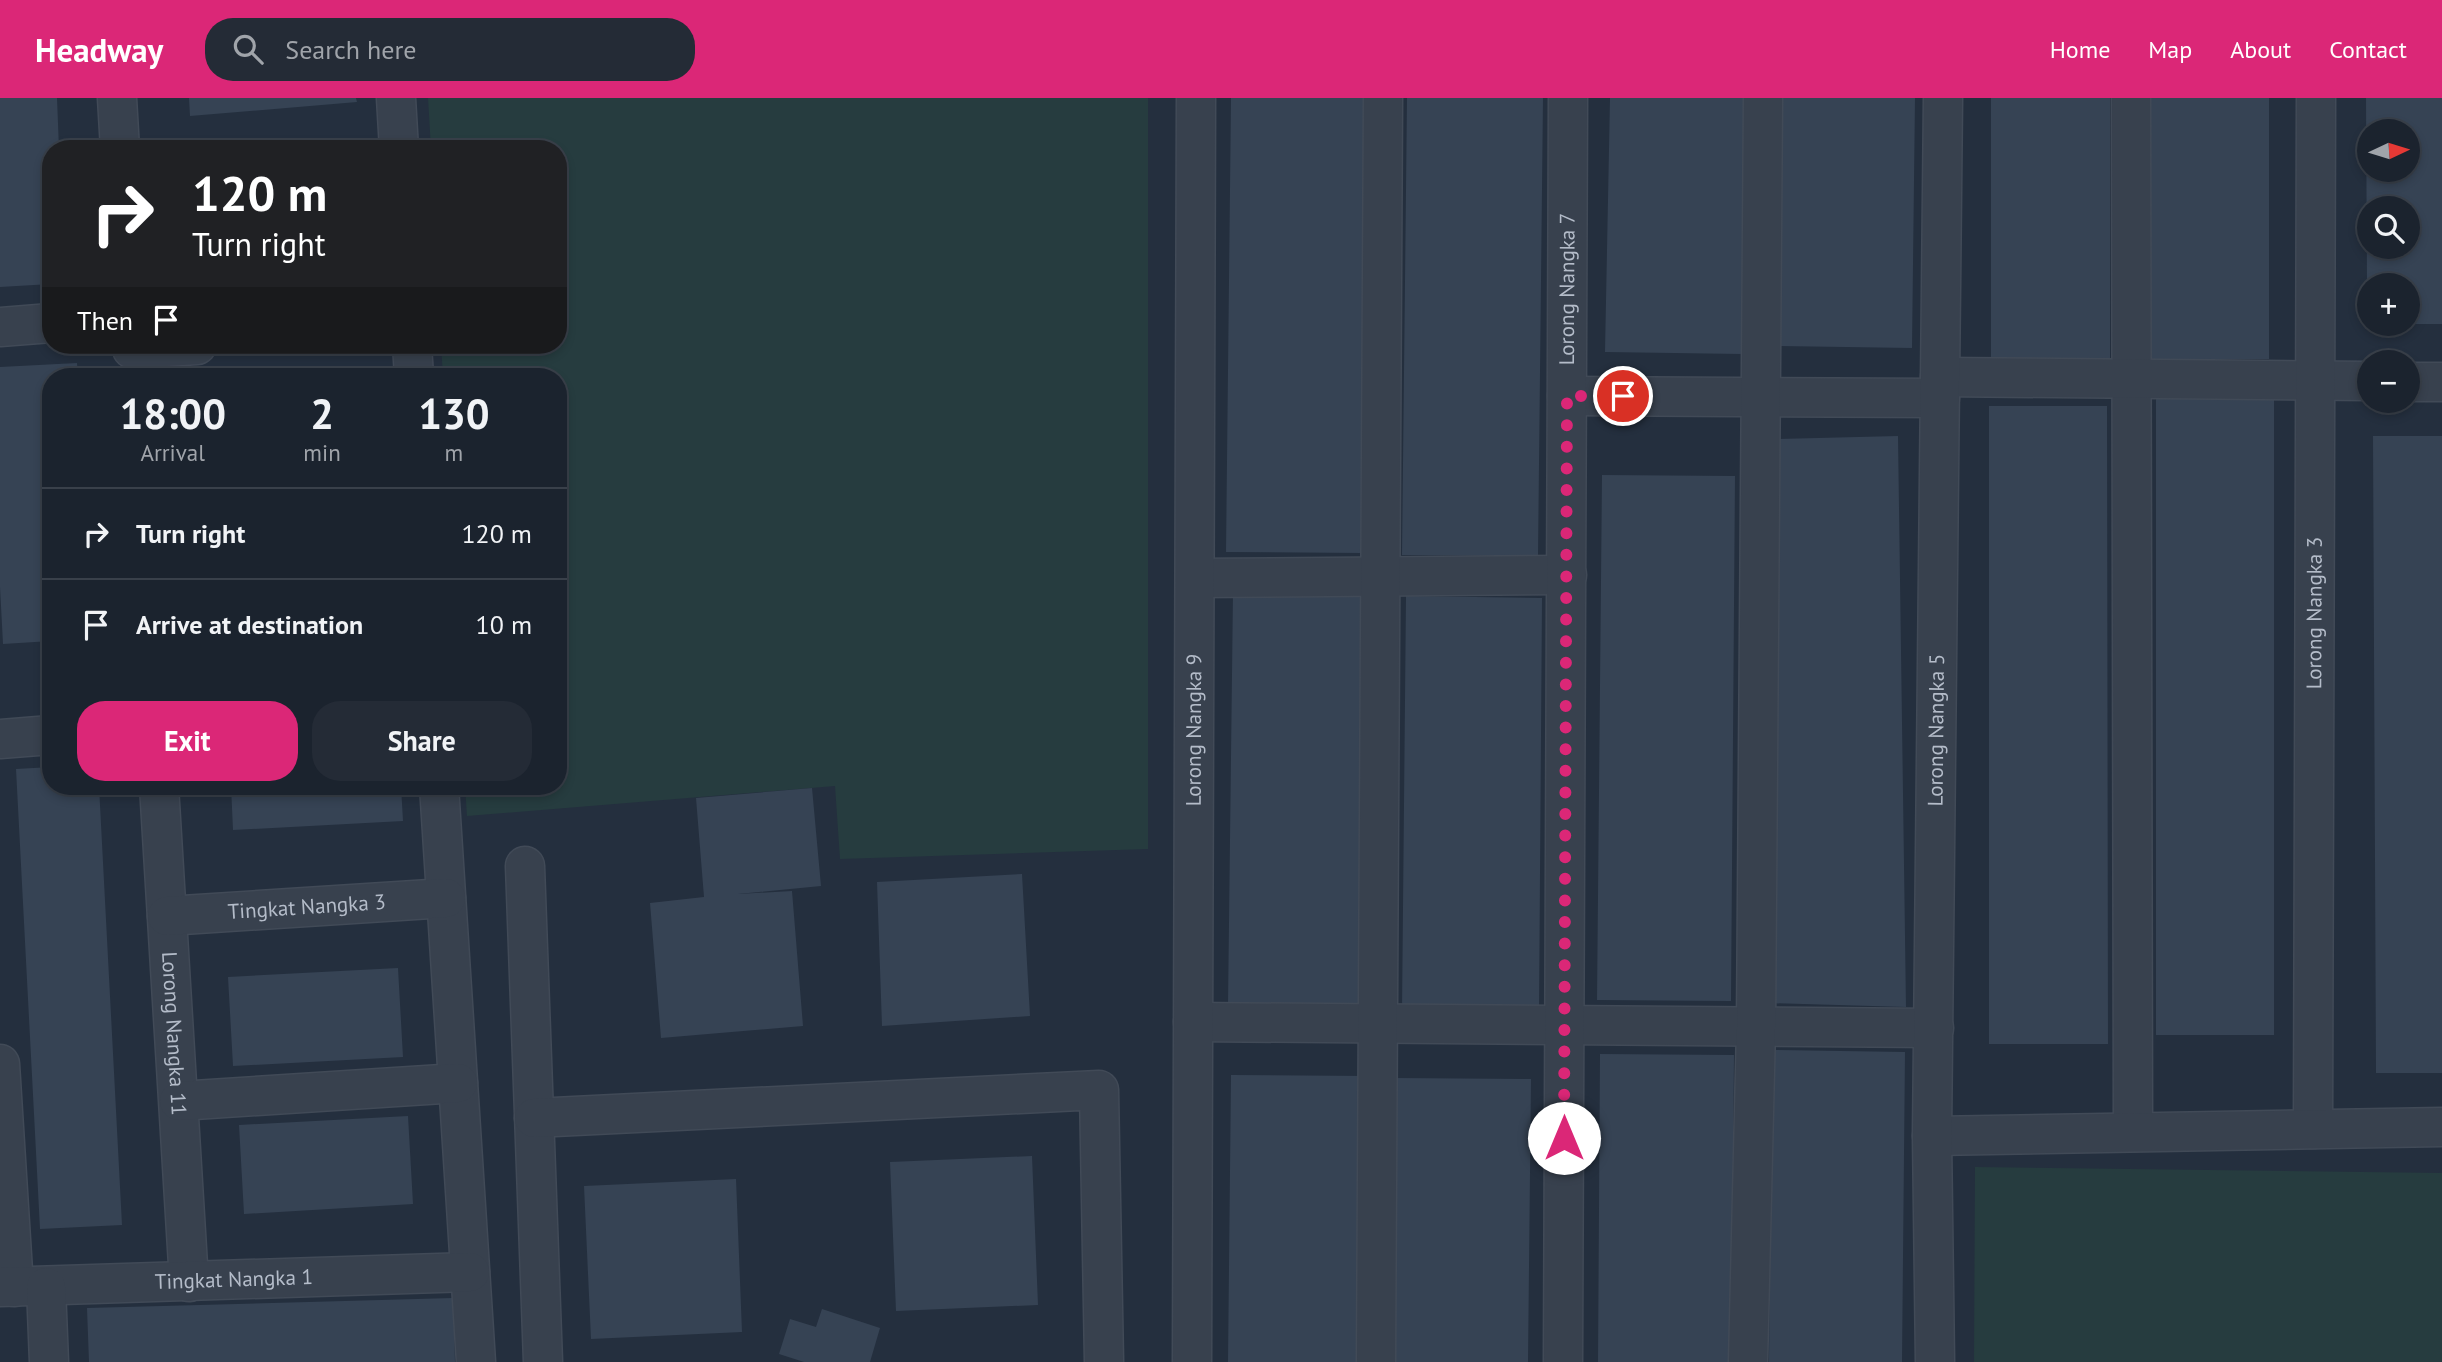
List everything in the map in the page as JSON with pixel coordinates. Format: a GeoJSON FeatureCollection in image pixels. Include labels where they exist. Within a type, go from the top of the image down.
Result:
{"type":"FeatureCollection","features":[{"type":"Feature","properties":{"kind":"street"},"geometry":{"type":"LineString","coordinates":[[117,98],[119,140]]}},
{"type":"Feature","properties":{"kind":"street"},"geometry":{"type":"LineString","coordinates":[[396,98],[398,140]]}},
{"type":"Feature","properties":{"kind":"street","name":"Lorong Nangka 9"},"geometry":{"type":"LineString","coordinates":[[1192,1362],[1196,98]]}},
{"type":"Feature","properties":{"kind":"street"},"geometry":{"type":"LineString","coordinates":[[1376,1362],[1380,1024],[1383,98]]}},
{"type":"Feature","properties":{"kind":"street","name":"Lorong Nangka 7"},"geometry":{"type":"LineString","coordinates":[[1563,1362],[1568,98]]}},
{"type":"Feature","properties":{"kind":"street"},"geometry":{"type":"LineString","coordinates":[[1748,1362],[1756,1028],[1763,98]]}},
{"type":"Feature","properties":{"kind":"street","name":"Lorong Nangka 5"},"geometry":{"type":"LineString","coordinates":[[1935,1362],[1932,1136],[1943,98]]}},
{"type":"Feature","properties":{"kind":"street"},"geometry":{"type":"LineString","coordinates":[[2131,98],[2133,1132]]}},
{"type":"Feature","properties":{"kind":"street","name":"Lorong Nangka 3"},"geometry":{"type":"LineString","coordinates":[[2313,1129],[2316,98]]}},
{"type":"Feature","properties":{"kind":"street"},"geometry":{"type":"LineString","coordinates":[[0,327],[42,324]]}},
{"type":"Feature","properties":{"kind":"street"},"geometry":{"type":"LineString","coordinates":[[1567,396],[1762,397],[2131,378],[2357,381]]}},
{"type":"Feature","properties":{"kind":"street"},"geometry":{"type":"LineString","coordinates":[[2420,382],[2442,383]]}},
{"type":"Feature","properties":{"kind":"street"},"geometry":{"type":"LineString","coordinates":[[1195,578],[1567,575]]}},
{"type":"Feature","properties":{"kind":"street"},"geometry":{"type":"LineString","coordinates":[[0,739],[42,736]]}},
{"type":"Feature","properties":{"kind":"street","name":"Lorong Nangka 11"},"geometry":{"type":"LineString","coordinates":[[160,795],[189,1282]]}},
{"type":"Feature","properties":{"kind":"street"},"geometry":{"type":"LineString","coordinates":[[440,795],[476,1362]]}},
{"type":"Feature","properties":{"kind":"street"},"geometry":{"type":"LineString","coordinates":[[524,866],[543,1362]]}},
{"type":"Feature","properties":{"kind":"street","name":"Tingkat Nangka 3"},"geometry":{"type":"LineString","coordinates":[[167,916],[446,898]]}},
{"type":"Feature","properties":{"kind":"street"},"geometry":{"type":"LineString","coordinates":[[1193,1021],[1934,1028]]}},
{"type":"Feature","properties":{"kind":"street"},"geometry":{"type":"LineString","coordinates":[[0,1064],[15,1287],[49,1362]]}},
{"type":"Feature","properties":{"kind":"street"},"geometry":{"type":"LineString","coordinates":[[178,1101],[458,1083]]}},
{"type":"Feature","properties":{"kind":"street"},"geometry":{"type":"LineString","coordinates":[[534,1118],[1099,1090],[1104,1362]]}},
{"type":"Feature","properties":{"kind":"street"},"geometry":{"type":"LineString","coordinates":[[1932,1136],[2442,1127]]}},
{"type":"Feature","properties":{"kind":"street","name":"Tingkat Nangka 1"},"geometry":{"type":"LineString","coordinates":[[15,1287],[470,1272]]}},
{"type":"Feature","properties":{"kind":"green space"},"geometry":{"type":"Polygon","coordinates":[[[428,98],[1148,98],[1148,849],[840,859],[835,786],[467,816],[466,795],[567,795],[567,368],[442,368],[442,354],[567,354],[567,140],[430,140],[428,98]]]}},
{"type":"Feature","properties":{"kind":"green space"},"geometry":{"type":"Polygon","coordinates":[[[1975,1167],[2442,1173],[2442,1362],[1974,1362],[1975,1167]]]}},
{"type":"Feature","properties":{"kind":"building"},"geometry":{"type":"Polygon","coordinates":[[[0,98],[57,98],[59,140],[42,140],[42,285],[0,287],[0,98]]]}},
{"type":"Feature","properties":{"kind":"building"},"geometry":{"type":"Polygon","coordinates":[[[189,98],[356,98],[357,102],[190,116],[189,98]]]}},
{"type":"Feature","properties":{"kind":"building"},"geometry":{"type":"Polygon","coordinates":[[[1231,98],[1367,98],[1362,553],[1226,552],[1231,98]]]}},
{"type":"Feature","properties":{"kind":"building"},"geometry":{"type":"Polygon","coordinates":[[[1407,98],[1543,98],[1538,556],[1402,555],[1407,98]]]}},
{"type":"Feature","properties":{"kind":"building"},"geometry":{"type":"Polygon","coordinates":[[[1610,98],[1746,98],[1741,354],[1605,352],[1610,98]]]}},
{"type":"Feature","properties":{"kind":"building"},"geometry":{"type":"Polygon","coordinates":[[[1780,98],[1915,98],[1912,348],[1777,346],[1780,98]]]}},
{"type":"Feature","properties":{"kind":"building"},"geometry":{"type":"Polygon","coordinates":[[[1991,98],[2110,98],[2110,361],[1991,361],[1991,98]]]}},
{"type":"Feature","properties":{"kind":"building"},"geometry":{"type":"Polygon","coordinates":[[[2151,98],[2269,98],[2269,359],[2151,359],[2151,98]]]}},
{"type":"Feature","properties":{"kind":"building"},"geometry":{"type":"Polygon","coordinates":[[[2366,98],[2442,98],[2442,324],[2420,324],[2420,273],[2367,273],[2367,259],[2420,259],[2420,196],[2367,196],[2366,182],[2420,182],[2420,119],[2366,119],[2366,98]]]}},
{"type":"Feature","properties":{"kind":"building"},"geometry":{"type":"Polygon","coordinates":[[[77,363],[77,368],[42,368],[42,642],[3,644],[0,587],[0,367],[77,363]]]}},
{"type":"Feature","properties":{"kind":"building"},"geometry":{"type":"Polygon","coordinates":[[[2156,398],[2274,398],[2274,1035],[2156,1035],[2156,398]]]}},
{"type":"Feature","properties":{"kind":"building"},"geometry":{"type":"Polygon","coordinates":[[[1989,406],[2107,406],[2108,1044],[1989,1044],[1989,406]]]}},
{"type":"Feature","properties":{"kind":"building"},"geometry":{"type":"Polygon","coordinates":[[[1898,436],[1906,1007],[1766,1003],[1774,439],[1898,436]]]}},
{"type":"Feature","properties":{"kind":"building"},"geometry":{"type":"Polygon","coordinates":[[[2373,436],[2442,436],[2442,1073],[2376,1073],[2373,436]]]}},
{"type":"Feature","properties":{"kind":"building"},"geometry":{"type":"Polygon","coordinates":[[[1602,475],[1735,476],[1731,1001],[1597,1000],[1602,475]]]}},
{"type":"Feature","properties":{"kind":"building"},"geometry":{"type":"Polygon","coordinates":[[[1233,591],[1369,593],[1365,1006],[1228,1005],[1233,591]]]}},
{"type":"Feature","properties":{"kind":"building"},"geometry":{"type":"Polygon","coordinates":[[[1406,596],[1542,598],[1539,1012],[1402,1011],[1406,596]]]}},
{"type":"Feature","properties":{"kind":"building"},"geometry":{"type":"Polygon","coordinates":[[[42,768],[42,795],[99,795],[122,1225],[40,1229],[16,769],[42,768]]]}},
{"type":"Feature","properties":{"kind":"building"},"geometry":{"type":"Polygon","coordinates":[[[812,788],[821,886],[738,894],[792,891],[803,1026],[661,1038],[650,903],[704,897],[696,798],[812,788]]]}},
{"type":"Feature","properties":{"kind":"building"},"geometry":{"type":"Polygon","coordinates":[[[231,795],[402,795],[403,821],[233,830],[231,795]]]}},
{"type":"Feature","properties":{"kind":"building"},"geometry":{"type":"Polygon","coordinates":[[[1022,874],[1030,1016],[882,1026],[877,882],[1022,874]]]}},
{"type":"Feature","properties":{"kind":"building"},"geometry":{"type":"Polygon","coordinates":[[[398,968],[403,1057],[233,1066],[228,977],[398,968]]]}},
{"type":"Feature","properties":{"kind":"building"},"geometry":{"type":"Polygon","coordinates":[[[1772,1050],[1905,1052],[1902,1362],[1769,1362],[1772,1050]]]}},
{"type":"Feature","properties":{"kind":"building"},"geometry":{"type":"Polygon","coordinates":[[[1600,1054],[1734,1055],[1731,1362],[1598,1362],[1600,1054]]]}},
{"type":"Feature","properties":{"kind":"building"},"geometry":{"type":"Polygon","coordinates":[[[1231,1075],[1368,1076],[1365,1362],[1228,1362],[1231,1075]]]}},
{"type":"Feature","properties":{"kind":"building"},"geometry":{"type":"Polygon","coordinates":[[[1394,1078],[1531,1079],[1528,1362],[1391,1362],[1394,1078]]]}},
{"type":"Feature","properties":{"kind":"building"},"geometry":{"type":"Polygon","coordinates":[[[408,1116],[413,1204],[244,1214],[239,1125],[408,1116]]]}},
{"type":"Feature","properties":{"kind":"building"},"geometry":{"type":"Polygon","coordinates":[[[1032,1156],[1038,1305],[896,1311],[890,1162],[1032,1156]]]}},
{"type":"Feature","properties":{"kind":"building"},"geometry":{"type":"Polygon","coordinates":[[[736,1179],[742,1332],[591,1339],[584,1186],[736,1179]]]}},
{"type":"Feature","properties":{"kind":"building"},"geometry":{"type":"Polygon","coordinates":[[[453,1298],[455,1362],[89,1362],[87,1308],[453,1298]]]}},
{"type":"Feature","properties":{"kind":"building"},"geometry":{"type":"Polygon","coordinates":[[[822,1309],[880,1328],[870,1362],[804,1362],[779,1354],[790,1319],[816,1327],[822,1309]]]}},
{"type":"Feature","properties":{"kind":"route"},"geometry":{"type":"LineString","coordinates":[[1564,1138],[1567,396],[1623,396]]}}]}
